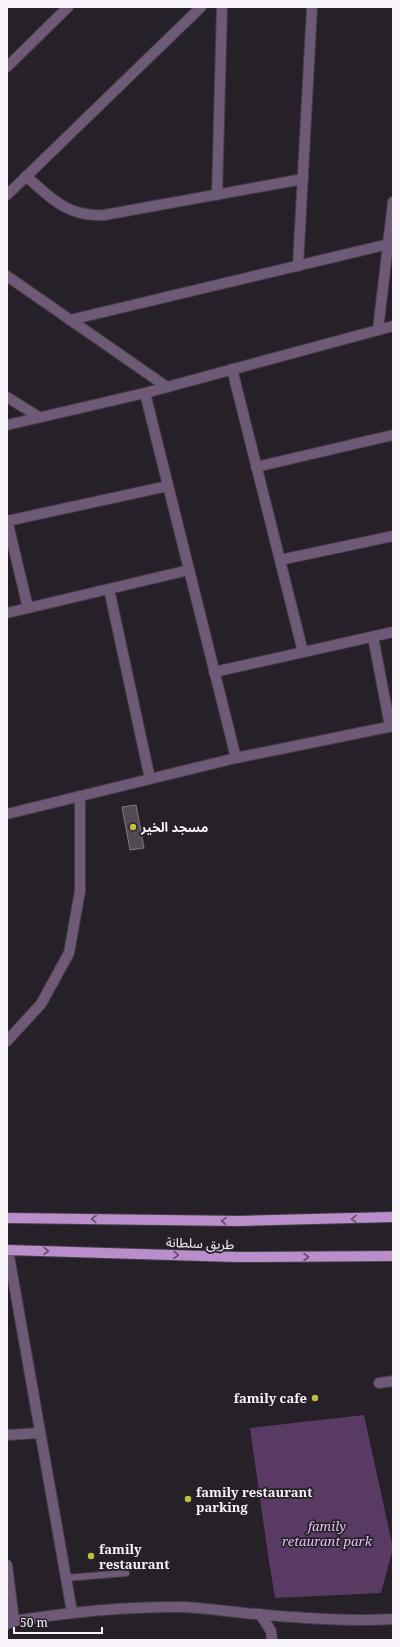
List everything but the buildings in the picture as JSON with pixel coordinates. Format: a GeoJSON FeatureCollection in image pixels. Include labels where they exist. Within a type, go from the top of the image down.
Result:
{"type":"FeatureCollection","features":[{"type":"Feature","properties":{"kind":"main road","name":"طريق سلطانة"},"geometry":{"type":"LineString","coordinates":[[7,1218],[239,1222],[393,1217]]}},
{"type":"Feature","properties":{"kind":"main road","name":"طريق سلطانة"},"geometry":{"type":"LineString","coordinates":[[8,1250],[236,1257],[393,1256]]}},
{"type":"Feature","properties":{"kind":"street"},"geometry":{"type":"LineString","coordinates":[[8,62],[68,7]]}},
{"type":"Feature","properties":{"kind":"street"},"geometry":{"type":"LineString","coordinates":[[7,195],[201,7]]}},
{"type":"Feature","properties":{"kind":"street"},"geometry":{"type":"LineString","coordinates":[[217,195],[222,7]]}},
{"type":"Feature","properties":{"kind":"street"},"geometry":{"type":"LineString","coordinates":[[298,266],[312,7]]}},
{"type":"Feature","properties":{"kind":"street"},"geometry":{"type":"LineString","coordinates":[[26,176],[53,200],[76,213],[91,216],[104,215],[303,179]]}},
{"type":"Feature","properties":{"kind":"street"},"geometry":{"type":"LineString","coordinates":[[378,330],[391,244],[393,202]]}},
{"type":"Feature","properties":{"kind":"street"},"geometry":{"type":"LineString","coordinates":[[70,320],[391,244]]}},
{"type":"Feature","properties":{"kind":"street"},"geometry":{"type":"LineString","coordinates":[[7,276],[167,387]]}},
{"type":"Feature","properties":{"kind":"street"},"geometry":{"type":"LineString","coordinates":[[7,425],[145,393],[393,326]]}},
{"type":"Feature","properties":{"kind":"street"},"geometry":{"type":"LineString","coordinates":[[232,369],[303,652]]}},
{"type":"Feature","properties":{"kind":"street"},"geometry":{"type":"LineString","coordinates":[[145,393],[236,758]]}},
{"type":"Feature","properties":{"kind":"street"},"geometry":{"type":"LineString","coordinates":[[7,397],[39,417]]}},
{"type":"Feature","properties":{"kind":"street"},"geometry":{"type":"LineString","coordinates":[[256,466],[393,435]]}},
{"type":"Feature","properties":{"kind":"street"},"geometry":{"type":"LineString","coordinates":[[28,608],[7,520],[168,486]]}},
{"type":"Feature","properties":{"kind":"street"},"geometry":{"type":"LineString","coordinates":[[280,560],[393,536]]}},
{"type":"Feature","properties":{"kind":"street"},"geometry":{"type":"LineString","coordinates":[[7,613],[189,570]]}},
{"type":"Feature","properties":{"kind":"street"},"geometry":{"type":"LineString","coordinates":[[109,589],[150,779]]}},
{"type":"Feature","properties":{"kind":"street"},"geometry":{"type":"LineString","coordinates":[[214,672],[393,632]]}},
{"type":"Feature","properties":{"kind":"street"},"geometry":{"type":"LineString","coordinates":[[7,814],[236,758],[391,726],[373,637]]}},
{"type":"Feature","properties":{"kind":"street"},"geometry":{"type":"LineString","coordinates":[[7,1041],[41,1004],[70,953],[80,891],[80,796]]}},
{"type":"Feature","properties":{"kind":"street"},"geometry":{"type":"LineString","coordinates":[[8,1250],[72,1612]]}},
{"type":"Feature","properties":{"kind":"street"},"geometry":{"type":"LineString","coordinates":[[379,1383],[393,1381]]}},
{"type":"Feature","properties":{"kind":"street"},"geometry":{"type":"LineString","coordinates":[[7,1435],[40,1433]]}},
{"type":"Feature","properties":{"kind":"street"},"geometry":{"type":"LineString","coordinates":[[7,1565],[11,1622],[72,1612],[115,1608],[185,1607],[260,1614],[368,1620],[393,1619]]}},
{"type":"Feature","properties":{"kind":"street"},"geometry":{"type":"LineString","coordinates":[[260,1614],[271,1631],[272,1640]]}},
{"type":"Feature","properties":{"kind":"lane"},"geometry":{"type":"LineString","coordinates":[[66,1578],[126,1573]]}},
{"type":"Feature","properties":{"kind":"green space","name":"family retaurant park"},"geometry":{"type":"Polygon","coordinates":[[[364,1415],[393,1548],[381,1593],[275,1598],[250,1428],[364,1415]]]}},
{"type":"Feature","properties":{"kind":"place","name":"مسجد الخير"},"geometry":{"type":"Point","coordinates":[133,827]}},
{"type":"Feature","properties":{"kind":"place","name":"family cafe"},"geometry":{"type":"Point","coordinates":[315,1398]}},
{"type":"Feature","properties":{"kind":"place","name":"family restaurant parking"},"geometry":{"type":"Point","coordinates":[188,1499]}},
{"type":"Feature","properties":{"kind":"place","name":"family restaurant"},"geometry":{"type":"Point","coordinates":[91,1556]}}]}
